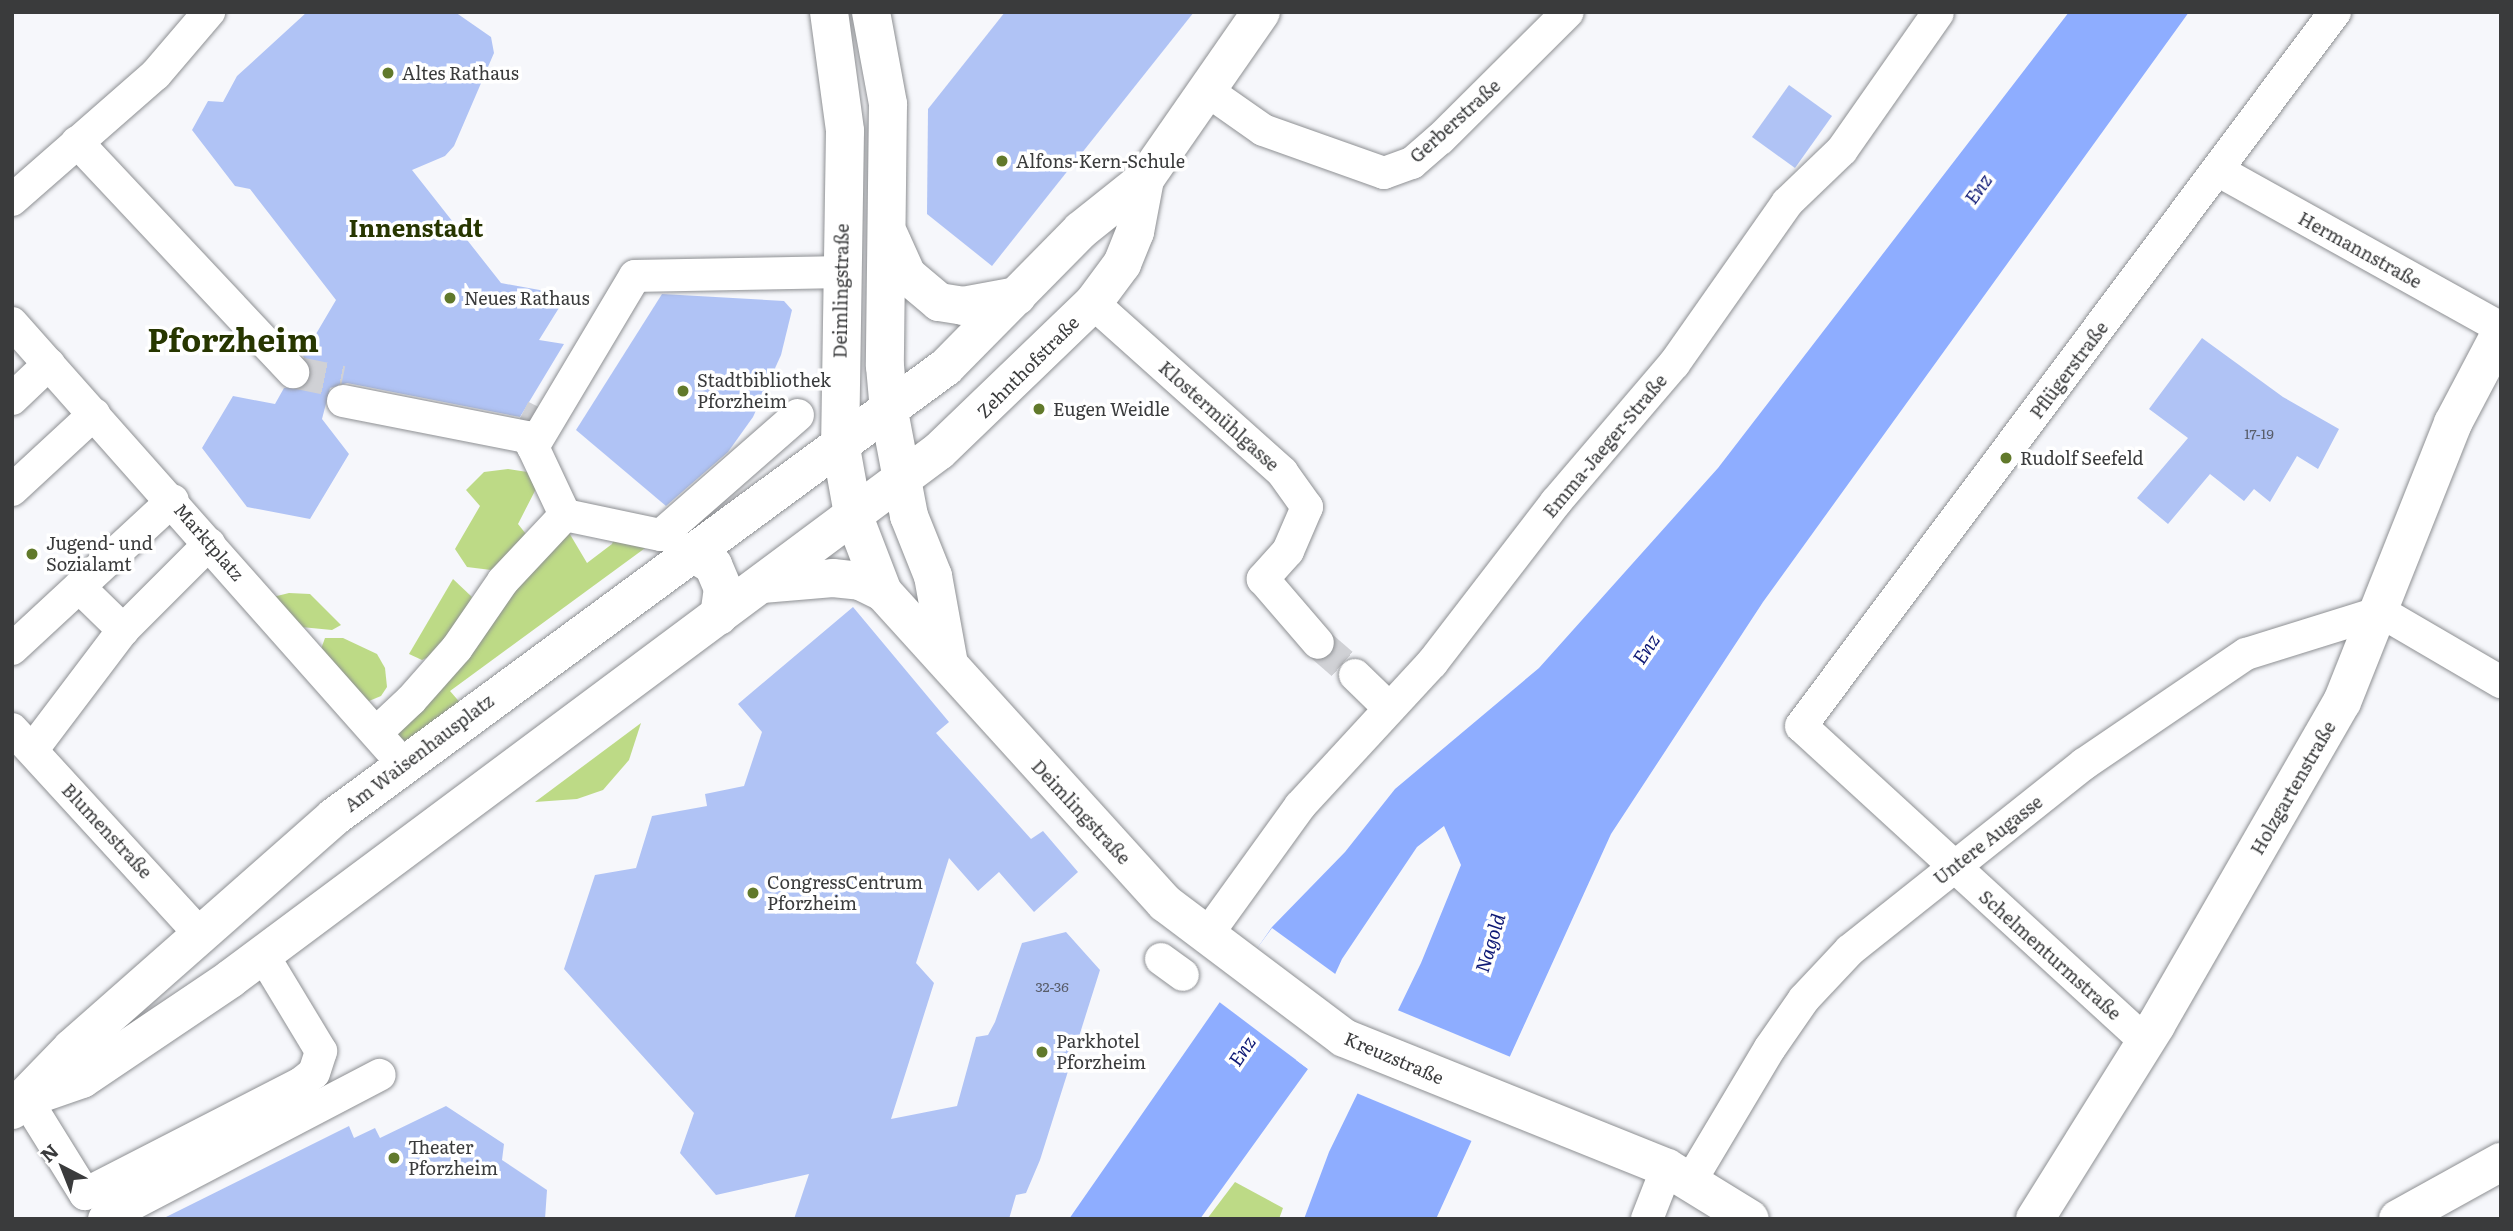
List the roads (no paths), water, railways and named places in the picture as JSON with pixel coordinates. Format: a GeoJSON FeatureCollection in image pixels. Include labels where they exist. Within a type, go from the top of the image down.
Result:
{"type":"FeatureCollection","features":[{"type":"Feature","properties":{"kind":"main road","name":"Deimlingstraße"},"geometry":{"type":"LineString","coordinates":[[829,12],[843,91],[840,442],[853,514],[883,592],[1165,904],[1216,942]]}},
{"type":"Feature","properties":{"kind":"main road"},"geometry":{"type":"LineString","coordinates":[[871,12],[888,104],[889,235],[885,366],[889,411],[909,516],[933,576],[949,664]]}},
{"type":"Feature","properties":{"kind":"main road","name":"Zehnthofstraße"},"geometry":{"type":"LineString","coordinates":[[840,442],[889,411],[946,367],[1081,230],[1145,179],[1209,92],[1261,12]]}},
{"type":"Feature","properties":{"kind":"main road","name":"Zehnthofstraße"},"geometry":{"type":"LineString","coordinates":[[853,514],[972,423],[1093,303],[1122,264],[1135,232],[1145,179]]}},
{"type":"Feature","properties":{"kind":"main road"},"geometry":{"type":"LineString","coordinates":[[889,235],[907,275],[939,302],[963,306],[1017,296]]}},
{"type":"Feature","properties":{"kind":"main road","name":"Holzgartenstraße"},"geometry":{"type":"LineString","coordinates":[[2035,1219],[2145,1041],[2342,702],[2381,612],[2448,435],[2501,330]]}},
{"type":"Feature","properties":{"kind":"main road","name":"Am Waisenhausplatz"},"geometry":{"type":"LineString","coordinates":[[19,1104],[72,1048],[200,934],[403,764],[840,442]]}},
{"type":"Feature","properties":{"kind":"main road"},"geometry":{"type":"LineString","coordinates":[[19,1104],[82,1079],[263,955],[853,514]]}},
{"type":"Feature","properties":{"kind":"main road"},"geometry":{"type":"LineString","coordinates":[[691,552],[713,565],[723,588],[719,615]]}},
{"type":"Feature","properties":{"kind":"main road"},"geometry":{"type":"LineString","coordinates":[[762,584],[833,578],[860,581],[883,592]]}},
{"type":"Feature","properties":{"kind":"main road","name":"Kreuzstraße"},"geometry":{"type":"LineString","coordinates":[[1216,942],[1344,1038],[1679,1175],[1750,1219]]}},
{"type":"Feature","properties":{"kind":"main road"},"geometry":{"type":"LineString","coordinates":[[2398,1219],[2501,1162]]}},
{"type":"Feature","properties":{"kind":"street"},"geometry":{"type":"LineString","coordinates":[[12,200],[156,74],[209,12]]}},
{"type":"Feature","properties":{"kind":"street","name":"Gerberstraße"},"geometry":{"type":"LineString","coordinates":[[1209,92],[1263,130],[1384,173],[1412,163],[1440,139],[1568,12]]}},
{"type":"Feature","properties":{"kind":"street","name":"Pflügerstraße"},"geometry":{"type":"LineString","coordinates":[[1801,726],[2219,171],[2335,12]]}},
{"type":"Feature","properties":{"kind":"street","name":"Emma-Jaeger-Straße"},"geometry":{"type":"LineString","coordinates":[[1216,942],[1300,806],[1440,653],[1556,502],[1654,389],[1787,203],[1842,150],[1944,16]]}},
{"type":"Feature","properties":{"kind":"street"},"geometry":{"type":"LineString","coordinates":[[76,142],[293,372]]}},
{"type":"Feature","properties":{"kind":"street","name":"Hermannstraße"},"geometry":{"type":"LineString","coordinates":[[2219,171],[2501,330]]}},
{"type":"Feature","properties":{"kind":"street"},"geometry":{"type":"LineString","coordinates":[[533,447],[635,275],[842,272]]}},
{"type":"Feature","properties":{"kind":"street","name":"Klostermühlgasse"},"geometry":{"type":"LineString","coordinates":[[1093,303],[1282,472],[1307,507],[1289,551],[1263,579],[1318,643]]}},
{"type":"Feature","properties":{"kind":"street","name":"Marktplatz"},"geometry":{"type":"LineString","coordinates":[[12,323],[378,731],[403,764]]}},
{"type":"Feature","properties":{"kind":"street"},"geometry":{"type":"LineString","coordinates":[[12,399],[49,364]]}},
{"type":"Feature","properties":{"kind":"street"},"geometry":{"type":"LineString","coordinates":[[521,416],[343,391],[527,437],[565,515]]}},
{"type":"Feature","properties":{"kind":"street"},"geometry":{"type":"LineString","coordinates":[[12,491],[94,414]]}},
{"type":"Feature","properties":{"kind":"street"},"geometry":{"type":"LineString","coordinates":[[565,515],[661,535],[798,415]]}},
{"type":"Feature","properties":{"kind":"street"},"geometry":{"type":"LineString","coordinates":[[12,649],[173,500]]}},
{"type":"Feature","properties":{"kind":"street"},"geometry":{"type":"LineString","coordinates":[[378,731],[411,700],[503,581],[565,515]]}},
{"type":"Feature","properties":{"kind":"street"},"geometry":{"type":"LineString","coordinates":[[22,739],[123,629],[209,544]]}},
{"type":"Feature","properties":{"kind":"street"},"geometry":{"type":"LineString","coordinates":[[79,587],[123,629]]}},
{"type":"Feature","properties":{"kind":"street"},"geometry":{"type":"LineString","coordinates":[[2381,612],[2501,682]]}},
{"type":"Feature","properties":{"kind":"street","name":"Untere Augasse"},"geometry":{"type":"LineString","coordinates":[[1647,1219],[1817,983],[1953,867],[2084,764],[2246,654],[2381,612]]}},
{"type":"Feature","properties":{"kind":"street"},"geometry":{"type":"LineString","coordinates":[[1355,675],[1388,707]]}},
{"type":"Feature","properties":{"kind":"street","name":"Schelmenturmstraße"},"geometry":{"type":"LineString","coordinates":[[1801,726],[2145,1041]]}},
{"type":"Feature","properties":{"kind":"street","name":"Blumenstraße"},"geometry":{"type":"LineString","coordinates":[[22,739],[200,934]]}},
{"type":"Feature","properties":{"kind":"street"},"geometry":{"type":"LineString","coordinates":[[19,1104],[85,1194],[301,1083],[314,1073],[321,1051],[263,955]]}},
{"type":"Feature","properties":{"kind":"street"},"geometry":{"type":"LineString","coordinates":[[104,1219],[380,1075]]}},
{"type":"Feature","properties":{"kind":"water"},"geometry":{"type":"Polygon","coordinates":[[[2069,12],[2189,12],[1763,602],[1611,834],[1436,1219],[1304,1219],[1329,1152],[1421,963],[1461,865],[1444,826],[1417,847],[1342,959],[1296,1060],[1308,1069],[1200,1219],[1069,1219],[1272,927],[1345,852],[1395,789],[1539,668],[1718,468],[2069,12]]]}},
{"type":"Feature","properties":{"kind":"tunnel"},"geometry":{"type":"LineString","coordinates":[[293,372],[342,382]]}},
{"type":"Feature","properties":{"kind":"tunnel"},"geometry":{"type":"LineString","coordinates":[[521,416],[539,425]]}},
{"type":"Feature","properties":{"kind":"tunnel"},"geometry":{"type":"LineString","coordinates":[[1318,643],[1355,675]]}},
{"type":"Feature","properties":{"kind":"place","name":"Altes Rathaus"},"geometry":{"type":"Point","coordinates":[388,73]}},
{"type":"Feature","properties":{"kind":"place","name":"Alfons-Kern-Schule"},"geometry":{"type":"Point","coordinates":[1002,161]}},
{"type":"Feature","properties":{"kind":"place","name":"Neues Rathaus"},"geometry":{"type":"Point","coordinates":[450,298]}},
{"type":"Feature","properties":{"kind":"place","name":"Stadtbibliothek Pforzheim"},"geometry":{"type":"Point","coordinates":[683,391]}},
{"type":"Feature","properties":{"kind":"place","name":"Eugen Weidle"},"geometry":{"type":"Point","coordinates":[1039,409]}},
{"type":"Feature","properties":{"kind":"place","name":"Rudolf Seefeld"},"geometry":{"type":"Point","coordinates":[2006,458]}},
{"type":"Feature","properties":{"kind":"place","name":"Jugend- und Sozialamt"},"geometry":{"type":"Point","coordinates":[32,554]}},
{"type":"Feature","properties":{"kind":"place","name":"CongressCentrum Pforzheim"},"geometry":{"type":"Point","coordinates":[753,893]}},
{"type":"Feature","properties":{"kind":"place","name":"Parkhotel Pforzheim"},"geometry":{"type":"Point","coordinates":[1042,1052]}},
{"type":"Feature","properties":{"kind":"place","name":"Theater Pforzheim"},"geometry":{"type":"Point","coordinates":[394,1158]}},
{"type":"Feature","properties":{"kind":"district","name":"Innenstadt"},"geometry":{"type":"Point","coordinates":[416,227]}},
{"type":"Feature","properties":{"kind":"district","name":"Pforzheim"},"geometry":{"type":"Point","coordinates":[233,338]}},
{"type":"Feature","properties":{"kind":"water label","name":"Enz"},"geometry":{"type":"Point","coordinates":[1978,189]}},
{"type":"Feature","properties":{"kind":"water label","name":"Enz"},"geometry":{"type":"Point","coordinates":[1646,649]}},
{"type":"Feature","properties":{"kind":"water label","name":"Nagold"},"geometry":{"type":"Point","coordinates":[1490,943]}},
{"type":"Feature","properties":{"kind":"water label","name":"Enz"},"geometry":{"type":"Point","coordinates":[1242,1051]}}]}
